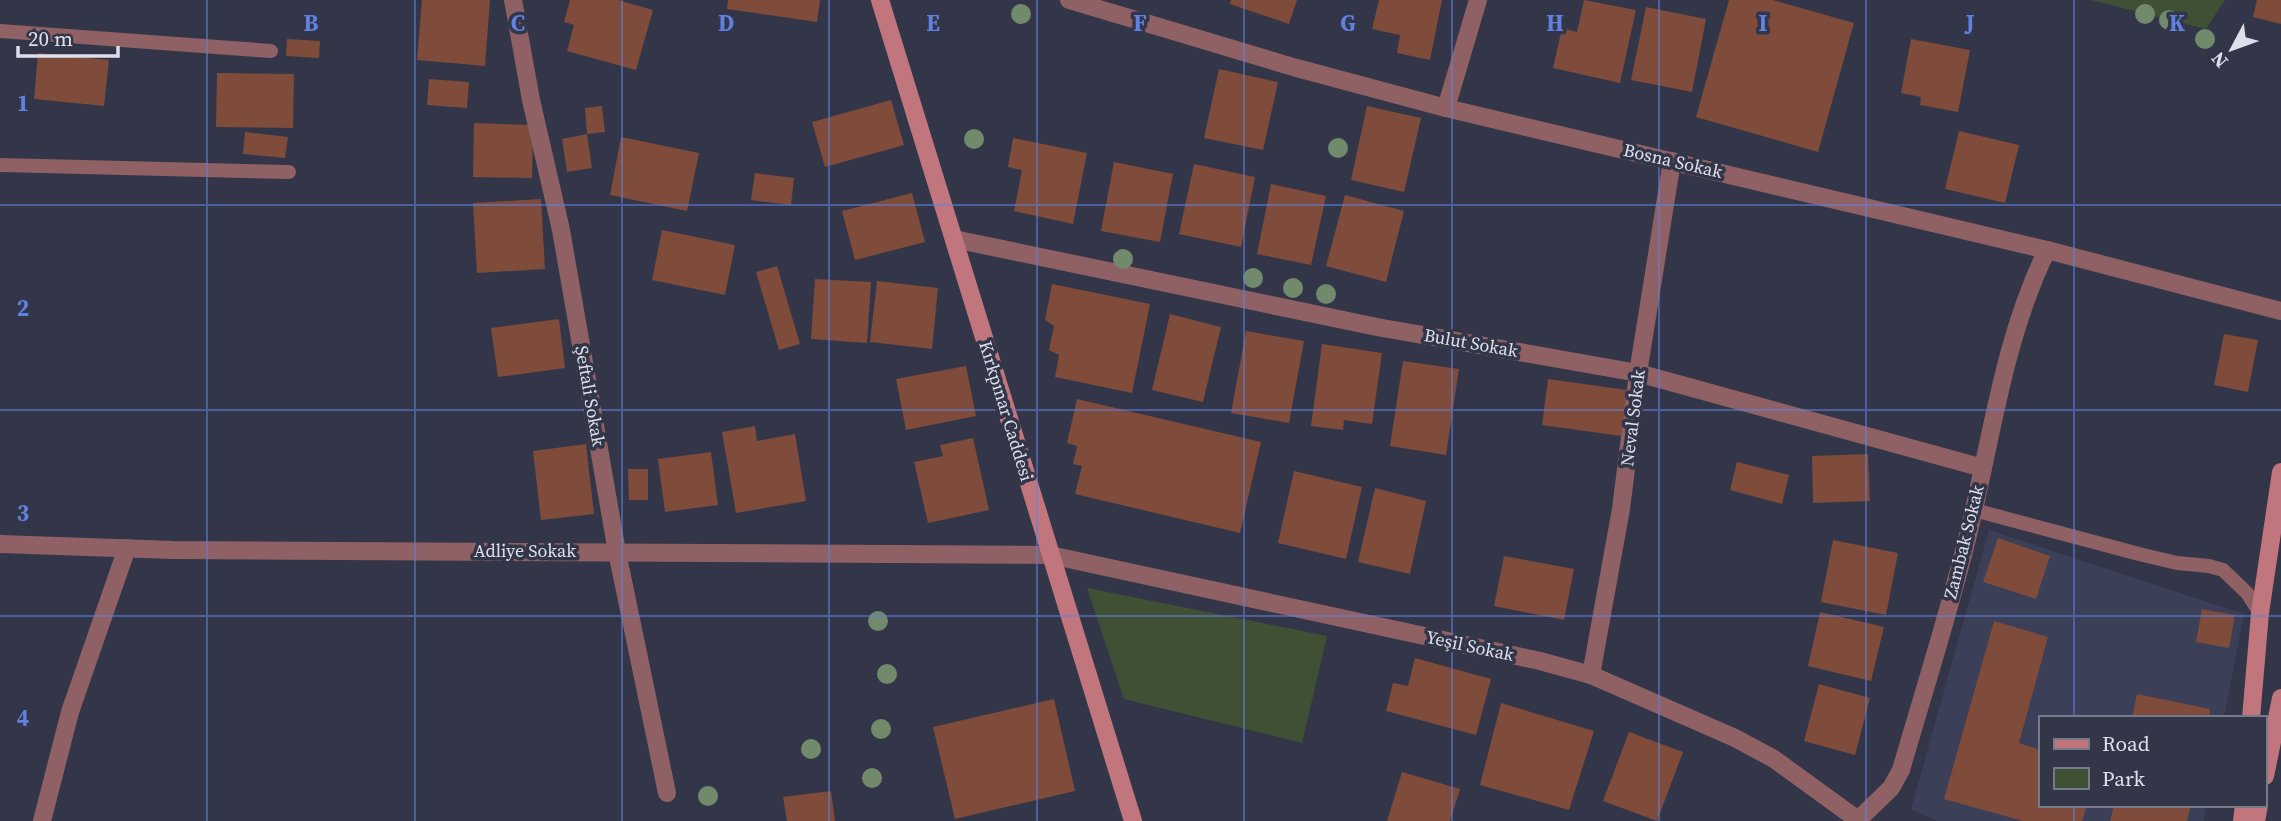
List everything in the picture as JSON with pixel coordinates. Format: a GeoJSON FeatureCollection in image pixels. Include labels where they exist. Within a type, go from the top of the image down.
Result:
{"type":"FeatureCollection","features":[{"type":"Feature","properties":{"kind":"street","name":"Şeftali Sokak"},"geometry":{"type":"LineString","coordinates":[[513,0],[531,100],[561,230],[617,552],[667,793]]}},
{"type":"Feature","properties":{"kind":"street","name":"Kırkpınar Caddesi"},"geometry":{"type":"LineString","coordinates":[[880,0],[1133,821]]}},
{"type":"Feature","properties":{"kind":"street","name":"Bosna Sokak"},"geometry":{"type":"LineString","coordinates":[[1069,0],[1293,67],[1446,108],[2047,250],[2281,312]]}},
{"type":"Feature","properties":{"kind":"street"},"geometry":{"type":"LineString","coordinates":[[1446,108],[1478,0]]}},
{"type":"Feature","properties":{"kind":"street","name":"Neval Sokak"},"geometry":{"type":"LineString","coordinates":[[1591,675],[1620,509],[1638,373],[1672,161]]}},
{"type":"Feature","properties":{"kind":"street","name":"Bulut Sokak"},"geometry":{"type":"LineString","coordinates":[[954,240],[1377,327],[1638,373],[1983,468]]}},
{"type":"Feature","properties":{"kind":"street","name":"Zambak Sokak"},"geometry":{"type":"LineString","coordinates":[[1858,820],[1891,788],[1901,770],[1966,545],[2020,316],[2029,287],[2047,250]]}},
{"type":"Feature","properties":{"kind":"street"},"geometry":{"type":"LineString","coordinates":[[2251,716],[2260,613],[2281,472]]}},
{"type":"Feature","properties":{"kind":"street","name":"Adliye Sokak"},"geometry":{"type":"LineString","coordinates":[[0,544],[127,548],[1051,555]]}},
{"type":"Feature","properties":{"kind":"street"},"geometry":{"type":"LineString","coordinates":[[42,821],[70,712],[127,548]]}},
{"type":"Feature","properties":{"kind":"street","name":"Yeşil Sokak"},"geometry":{"type":"LineString","coordinates":[[1051,555],[1540,661],[1591,675],[1685,715],[1764,754],[1818,789],[1858,820]]}},
{"type":"Feature","properties":{"kind":"street"},"geometry":{"type":"LineString","coordinates":[[2267,766],[2281,698]]}},
{"type":"Feature","properties":{"kind":"lane"},"geometry":{"type":"LineString","coordinates":[[0,31],[271,51]]}},
{"type":"Feature","properties":{"kind":"lane"},"geometry":{"type":"LineString","coordinates":[[0,165],[289,172]]}},
{"type":"Feature","properties":{"kind":"lane"},"geometry":{"type":"LineString","coordinates":[[1974,510],[2139,554],[2223,570],[2247,593],[2260,613]]}},
{"type":"Feature","properties":{"kind":"shaded area"},"geometry":{"type":"Polygon","coordinates":[[[1989,530],[2244,614],[2224,716],[2039,716],[2039,807],[2207,807],[2204,821],[1937,821],[1911,809],[1989,530]]]}},
{"type":"Feature","properties":{"kind":"green space"},"geometry":{"type":"Polygon","coordinates":[[[2091,0],[2225,0],[2206,29],[2091,0]]]}},
{"type":"Feature","properties":{"kind":"green space"},"geometry":{"type":"Polygon","coordinates":[[[1087,588],[1327,636],[1302,743],[1124,699],[1087,588]]]}},
{"type":"Feature","properties":{"kind":"building"},"geometry":{"type":"Polygon","coordinates":[[[422,0],[490,0],[485,66],[417,60],[422,0]]]}},
{"type":"Feature","properties":{"kind":"building"},"geometry":{"type":"Polygon","coordinates":[[[570,0],[618,0],[653,10],[636,70],[567,51],[574,25],[564,22],[570,0]]]}},
{"type":"Feature","properties":{"kind":"building"},"geometry":{"type":"Polygon","coordinates":[[[728,0],[820,0],[817,22],[727,9],[728,0]]]}},
{"type":"Feature","properties":{"kind":"building"},"geometry":{"type":"Polygon","coordinates":[[[1231,0],[1297,0],[1289,24],[1230,4],[1231,0]]]}},
{"type":"Feature","properties":{"kind":"building"},"geometry":{"type":"Polygon","coordinates":[[[1379,0],[1442,0],[1430,60],[1397,53],[1400,35],[1372,29],[1379,0]]]}},
{"type":"Feature","properties":{"kind":"building"},"geometry":{"type":"Polygon","coordinates":[[[1584,0],[1636,10],[1620,83],[1553,68],[1562,28],[1577,32],[1584,0]]]}},
{"type":"Feature","properties":{"kind":"building"},"geometry":{"type":"Polygon","coordinates":[[[1729,0],[1773,0],[1854,23],[1818,152],[1696,117],[1729,0]]]}},
{"type":"Feature","properties":{"kind":"building"},"geometry":{"type":"Polygon","coordinates":[[[2257,0],[2281,0],[2281,24],[2253,17],[2257,0]]]}},
{"type":"Feature","properties":{"kind":"building"},"geometry":{"type":"Polygon","coordinates":[[[1646,7],[1706,19],[1692,92],[1631,80],[1646,7]]]}},
{"type":"Feature","properties":{"kind":"building"},"geometry":{"type":"Polygon","coordinates":[[[287,39],[320,41],[319,58],[286,56],[287,39]]]}},
{"type":"Feature","properties":{"kind":"building"},"geometry":{"type":"Polygon","coordinates":[[[1911,39],[1970,50],[1958,112],[1920,105],[1921,97],[1901,93],[1911,39]]]}},
{"type":"Feature","properties":{"kind":"building"},"geometry":{"type":"Polygon","coordinates":[[[38,53],[109,60],[104,106],[34,99],[38,53]]]}},
{"type":"Feature","properties":{"kind":"building"},"geometry":{"type":"Polygon","coordinates":[[[1219,69],[1278,82],[1263,150],[1204,138],[1219,69]]]}},
{"type":"Feature","properties":{"kind":"building"},"geometry":{"type":"Polygon","coordinates":[[[217,73],[294,74],[293,128],[216,127],[217,73]]]}},
{"type":"Feature","properties":{"kind":"building"},"geometry":{"type":"Polygon","coordinates":[[[429,79],[469,82],[467,108],[427,105],[429,79]]]}},
{"type":"Feature","properties":{"kind":"building"},"geometry":{"type":"Polygon","coordinates":[[[891,100],[904,145],[825,167],[812,122],[891,100]]]}},
{"type":"Feature","properties":{"kind":"building"},"geometry":{"type":"Polygon","coordinates":[[[602,106],[605,132],[587,134],[585,108],[602,106]]]}},
{"type":"Feature","properties":{"kind":"building"},"geometry":{"type":"Polygon","coordinates":[[[1367,106],[1421,118],[1404,192],[1351,180],[1367,106]]]}},
{"type":"Feature","properties":{"kind":"building"},"geometry":{"type":"Polygon","coordinates":[[[474,123],[533,125],[532,178],[473,177],[474,123]]]}},
{"type":"Feature","properties":{"kind":"building"},"geometry":{"type":"Polygon","coordinates":[[[1959,131],[2019,145],[2005,203],[1945,189],[1959,131]]]}},
{"type":"Feature","properties":{"kind":"building"},"geometry":{"type":"Polygon","coordinates":[[[245,132],[288,137],[285,158],[243,154],[245,132]]]}},
{"type":"Feature","properties":{"kind":"building"},"geometry":{"type":"Polygon","coordinates":[[[587,134],[592,168],[567,172],[562,139],[587,134]]]}},
{"type":"Feature","properties":{"kind":"building"},"geometry":{"type":"Polygon","coordinates":[[[621,137],[699,153],[687,211],[610,195],[621,137]]]}},
{"type":"Feature","properties":{"kind":"building"},"geometry":{"type":"Polygon","coordinates":[[[1013,138],[1087,153],[1073,224],[1014,211],[1022,170],[1008,167],[1013,138]]]}},
{"type":"Feature","properties":{"kind":"building"},"geometry":{"type":"Polygon","coordinates":[[[1114,162],[1173,174],[1160,242],[1101,231],[1114,162]]]}},
{"type":"Feature","properties":{"kind":"building"},"geometry":{"type":"Polygon","coordinates":[[[1194,164],[1255,177],[1241,247],[1179,234],[1194,164]]]}},
{"type":"Feature","properties":{"kind":"building"},"geometry":{"type":"Polygon","coordinates":[[[755,173],[794,178],[791,205],[751,200],[755,173]]]}},
{"type":"Feature","properties":{"kind":"building"},"geometry":{"type":"Polygon","coordinates":[[[1271,184],[1326,196],[1311,265],[1257,254],[1271,184]]]}},
{"type":"Feature","properties":{"kind":"building"},"geometry":{"type":"Polygon","coordinates":[[[912,193],[925,242],[855,260],[842,211],[912,193]]]}},
{"type":"Feature","properties":{"kind":"building"},"geometry":{"type":"Polygon","coordinates":[[[1345,195],[1404,211],[1386,282],[1326,266],[1345,195]]]}},
{"type":"Feature","properties":{"kind":"building"},"geometry":{"type":"Polygon","coordinates":[[[541,199],[545,269],[477,273],[473,203],[541,199]]]}},
{"type":"Feature","properties":{"kind":"building"},"geometry":{"type":"Polygon","coordinates":[[[662,230],[735,245],[725,295],[652,280],[662,230]]]}},
{"type":"Feature","properties":{"kind":"building"},"geometry":{"type":"Polygon","coordinates":[[[777,266],[800,344],[779,350],[756,272],[777,266]]]}},
{"type":"Feature","properties":{"kind":"building"},"geometry":{"type":"Polygon","coordinates":[[[815,279],[871,282],[867,343],[811,339],[815,279]]]}},
{"type":"Feature","properties":{"kind":"building"},"geometry":{"type":"Polygon","coordinates":[[[877,281],[938,288],[932,349],[870,342],[877,281]]]}},
{"type":"Feature","properties":{"kind":"building"},"geometry":{"type":"Polygon","coordinates":[[[1052,284],[1150,304],[1132,393],[1055,377],[1059,355],[1049,350],[1054,326],[1045,320],[1052,284]]]}},
{"type":"Feature","properties":{"kind":"building"},"geometry":{"type":"Polygon","coordinates":[[[1170,314],[1221,327],[1203,402],[1152,390],[1170,314]]]}},
{"type":"Feature","properties":{"kind":"building"},"geometry":{"type":"Polygon","coordinates":[[[559,319],[565,368],[498,377],[491,328],[559,319]]]}},
{"type":"Feature","properties":{"kind":"building"},"geometry":{"type":"Polygon","coordinates":[[[1246,331],[1304,341],[1289,423],[1231,413],[1246,331]]]}},
{"type":"Feature","properties":{"kind":"building"},"geometry":{"type":"Polygon","coordinates":[[[2224,334],[2258,340],[2248,392],[2214,385],[2224,334]]]}},
{"type":"Feature","properties":{"kind":"building"},"geometry":{"type":"Polygon","coordinates":[[[1322,344],[1382,353],[1372,424],[1344,420],[1343,430],[1311,426],[1322,344]]]}},
{"type":"Feature","properties":{"kind":"building"},"geometry":{"type":"Polygon","coordinates":[[[1403,361],[1459,369],[1446,455],[1390,446],[1403,361]]]}},
{"type":"Feature","properties":{"kind":"building"},"geometry":{"type":"Polygon","coordinates":[[[966,366],[976,416],[906,430],[896,379],[966,366]]]}},
{"type":"Feature","properties":{"kind":"building"},"geometry":{"type":"Polygon","coordinates":[[[1548,379],[1627,390],[1621,436],[1542,425],[1548,379]]]}},
{"type":"Feature","properties":{"kind":"building"},"geometry":{"type":"Polygon","coordinates":[[[1077,399],[1261,442],[1240,533],[1075,494],[1082,466],[1073,464],[1077,446],[1067,443],[1077,399]]]}},
{"type":"Feature","properties":{"kind":"building"},"geometry":{"type":"Polygon","coordinates":[[[755,426],[757,441],[795,434],[806,501],[736,513],[722,432],[755,426]]]}},
{"type":"Feature","properties":{"kind":"building"},"geometry":{"type":"Polygon","coordinates":[[[973,438],[989,510],[928,523],[914,462],[943,456],[940,445],[973,438]]]}},
{"type":"Feature","properties":{"kind":"building"},"geometry":{"type":"Polygon","coordinates":[[[586,444],[594,514],[541,520],[533,451],[586,444]]]}},
{"type":"Feature","properties":{"kind":"building"},"geometry":{"type":"Polygon","coordinates":[[[711,452],[718,505],[665,512],[658,459],[711,452]]]}},
{"type":"Feature","properties":{"kind":"building"},"geometry":{"type":"Polygon","coordinates":[[[1868,454],[1870,501],[1813,503],[1812,456],[1868,454]]]}},
{"type":"Feature","properties":{"kind":"building"},"geometry":{"type":"Polygon","coordinates":[[[1737,462],[1789,475],[1782,504],[1730,490],[1737,462]]]}},
{"type":"Feature","properties":{"kind":"building"},"geometry":{"type":"Polygon","coordinates":[[[628,469],[648,469],[648,500],[629,500],[628,469]]]}},
{"type":"Feature","properties":{"kind":"building"},"geometry":{"type":"Polygon","coordinates":[[[1294,471],[1362,487],[1346,559],[1278,543],[1294,471]]]}},
{"type":"Feature","properties":{"kind":"building"},"geometry":{"type":"Polygon","coordinates":[[[1375,488],[1426,501],[1410,574],[1358,562],[1375,488]]]}},
{"type":"Feature","properties":{"kind":"building"},"geometry":{"type":"Polygon","coordinates":[[[1998,538],[2050,556],[2036,599],[1983,582],[1998,538]]]}},
{"type":"Feature","properties":{"kind":"building"},"geometry":{"type":"Polygon","coordinates":[[[1833,540],[1898,553],[1886,615],[1821,602],[1833,540]]]}},
{"type":"Feature","properties":{"kind":"building"},"geometry":{"type":"Polygon","coordinates":[[[1504,556],[1574,569],[1564,620],[1494,606],[1504,556]]]}},
{"type":"Feature","properties":{"kind":"building"},"geometry":{"type":"Polygon","coordinates":[[[2202,609],[2235,615],[2229,648],[2196,642],[2202,609]]]}},
{"type":"Feature","properties":{"kind":"building"},"geometry":{"type":"Polygon","coordinates":[[[1820,612],[1884,627],[1871,681],[1808,666],[1820,612]]]}},
{"type":"Feature","properties":{"kind":"building"},"geometry":{"type":"Polygon","coordinates":[[[1994,621],[2048,637],[2019,743],[2039,749],[2039,807],[2086,807],[2082,821],[2023,821],[1944,799],[1994,621]]]}},
{"type":"Feature","properties":{"kind":"building"},"geometry":{"type":"Polygon","coordinates":[[[1415,658],[1491,679],[1476,735],[1386,711],[1393,683],[1408,686],[1415,658]]]}},
{"type":"Feature","properties":{"kind":"building"},"geometry":{"type":"Polygon","coordinates":[[[1819,684],[1870,698],[1855,755],[1804,741],[1819,684]]]}},
{"type":"Feature","properties":{"kind":"building"},"geometry":{"type":"Polygon","coordinates":[[[2137,694],[2210,709],[2209,716],[2132,716],[2137,694]]]}},
{"type":"Feature","properties":{"kind":"building"},"geometry":{"type":"Polygon","coordinates":[[[1054,699],[1075,791],[955,819],[933,727],[1054,699]]]}},
{"type":"Feature","properties":{"kind":"building"},"geometry":{"type":"Polygon","coordinates":[[[1501,703],[1594,731],[1569,810],[1480,785],[1501,703]]]}},
{"type":"Feature","properties":{"kind":"building"},"geometry":{"type":"Polygon","coordinates":[[[1629,732],[1683,752],[1657,821],[1603,801],[1629,732]]]}},
{"type":"Feature","properties":{"kind":"building"},"geometry":{"type":"Polygon","coordinates":[[[1402,772],[1460,789],[1450,821],[1387,821],[1402,772]]]}},
{"type":"Feature","properties":{"kind":"building"},"geometry":{"type":"Polygon","coordinates":[[[831,791],[835,821],[787,821],[783,797],[831,791]]]}},
{"type":"Feature","properties":{"kind":"building"},"geometry":{"type":"Polygon","coordinates":[[[2114,807],[2190,807],[2187,821],[2110,821],[2114,807]]]}}]}
